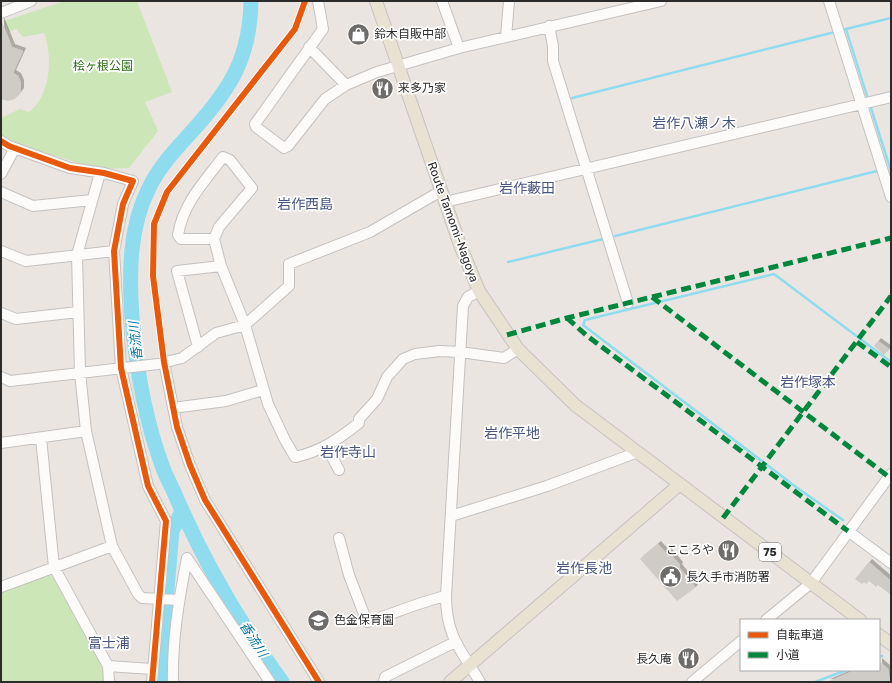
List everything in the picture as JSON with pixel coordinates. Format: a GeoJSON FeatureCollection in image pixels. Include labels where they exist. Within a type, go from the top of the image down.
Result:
{"type":"FeatureCollection","features":[{"type":"Feature","properties":{"kind":"main road","name":"Route Tamomi-Nagoya"},"geometry":{"type":"LineString","coordinates":[[376,1],[460,245],[479,291],[518,349],[575,405],[680,484]]}},
{"type":"Feature","properties":{"kind":"main road","name":"75"},"geometry":{"type":"LineString","coordinates":[[680,484],[859,619]]}},
{"type":"Feature","properties":{"kind":"main road"},"geometry":{"type":"LineString","coordinates":[[450,682],[680,484]]}},
{"type":"Feature","properties":{"kind":"main road"},"geometry":{"type":"LineString","coordinates":[[880,636],[891,644]]}},
{"type":"Feature","properties":{"kind":"street"},"geometry":{"type":"LineString","coordinates":[[1,13],[31,1]]}},
{"type":"Feature","properties":{"kind":"street"},"geometry":{"type":"LineString","coordinates":[[318,1],[323,29],[257,121],[256,127],[286,148],[325,99],[346,85],[377,72],[459,48],[661,1]]}},
{"type":"Feature","properties":{"kind":"street"},"geometry":{"type":"LineString","coordinates":[[442,1],[459,48]]}},
{"type":"Feature","properties":{"kind":"street"},"geometry":{"type":"LineString","coordinates":[[506,37],[509,1]]}},
{"type":"Feature","properties":{"kind":"street"},"geometry":{"type":"LineString","coordinates":[[829,1],[891,197]]}},
{"type":"Feature","properties":{"kind":"street"},"geometry":{"type":"LineString","coordinates":[[549,26],[553,46],[553,61],[628,303]]}},
{"type":"Feature","properties":{"kind":"street"},"geometry":{"type":"LineString","coordinates":[[309,47],[346,85]]}},
{"type":"Feature","properties":{"kind":"street"},"geometry":{"type":"LineString","coordinates":[[1,377],[10,381],[161,363],[182,358],[216,333],[245,325],[289,286],[289,264],[370,232],[443,196],[586,168],[891,97]]}},
{"type":"Feature","properties":{"kind":"street"},"geometry":{"type":"LineString","coordinates":[[1,142],[70,168],[133,181],[123,204],[114,251],[123,368],[148,486],[166,521],[152,682]]}},
{"type":"Feature","properties":{"kind":"street"},"geometry":{"type":"LineString","coordinates":[[1,174],[15,148]]}},
{"type":"Feature","properties":{"kind":"street"},"geometry":{"type":"LineString","coordinates":[[214,239],[181,239],[178,234],[180,219],[192,198],[223,157],[230,160],[252,188],[219,226],[214,239],[221,266],[245,325],[268,404],[285,440],[295,456],[326,446],[342,437],[359,423],[359,419],[377,399],[387,377],[403,359],[415,354],[440,351],[504,358],[518,349]]}},
{"type":"Feature","properties":{"kind":"street"},"geometry":{"type":"LineString","coordinates":[[100,173],[77,255],[80,372],[86,431],[112,546],[138,594],[142,598],[177,600]]}},
{"type":"Feature","properties":{"kind":"street"},"geometry":{"type":"LineString","coordinates":[[1,192],[33,206],[92,200]]}},
{"type":"Feature","properties":{"kind":"street"},"geometry":{"type":"LineString","coordinates":[[1,251],[26,261],[114,251]]}},
{"type":"Feature","properties":{"kind":"street"},"geometry":{"type":"LineString","coordinates":[[198,347],[177,271],[221,266]]}},
{"type":"Feature","properties":{"kind":"street"},"geometry":{"type":"LineString","coordinates":[[479,291],[468,297],[464,303],[446,596],[449,626],[455,642],[480,682]]}},
{"type":"Feature","properties":{"kind":"street"},"geometry":{"type":"LineString","coordinates":[[1,313],[16,319],[78,312]]}},
{"type":"Feature","properties":{"kind":"street"},"geometry":{"type":"LineString","coordinates":[[161,363],[177,427],[205,500],[319,682]]}},
{"type":"Feature","properties":{"kind":"street"},"geometry":{"type":"LineString","coordinates":[[173,408],[226,401],[264,390]]}},
{"type":"Feature","properties":{"kind":"street"},"geometry":{"type":"LineString","coordinates":[[1,443],[86,431]]}},
{"type":"Feature","properties":{"kind":"street"},"geometry":{"type":"LineString","coordinates":[[42,438],[54,567],[108,666],[109,682]]}},
{"type":"Feature","properties":{"kind":"street"},"geometry":{"type":"LineString","coordinates":[[326,446],[339,470]]}},
{"type":"Feature","properties":{"kind":"street"},"geometry":{"type":"LineString","coordinates":[[451,516],[547,486],[638,452]]}},
{"type":"Feature","properties":{"kind":"street"},"geometry":{"type":"LineString","coordinates":[[767,619],[811,583],[890,476]]}},
{"type":"Feature","properties":{"kind":"street"},"geometry":{"type":"LineString","coordinates":[[848,531],[891,563]]}},
{"type":"Feature","properties":{"kind":"street"},"geometry":{"type":"LineString","coordinates":[[339,538],[349,575],[367,622],[416,604],[446,596]]}},
{"type":"Feature","properties":{"kind":"street"},"geometry":{"type":"LineString","coordinates":[[1,587],[112,546]]}},
{"type":"Feature","properties":{"kind":"street"},"geometry":{"type":"LineString","coordinates":[[173,682],[172,659],[177,600],[187,558],[270,682]]}},
{"type":"Feature","properties":{"kind":"street"},"geometry":{"type":"LineString","coordinates":[[384,682],[385,677],[455,642]]}},
{"type":"Feature","properties":{"kind":"street"},"geometry":{"type":"LineString","coordinates":[[692,682],[740,642]]}},
{"type":"Feature","properties":{"kind":"street"},"geometry":{"type":"LineString","coordinates":[[108,666],[152,669]]}},
{"type":"Feature","properties":{"kind":"green space","name":"桧ヶ根公園"},"geometry":{"type":"Polygon","coordinates":[[[65,1],[137,1],[172,92],[145,102],[158,131],[129,168],[98,169],[1,139],[1,118],[20,109],[29,112],[42,96],[46,86],[49,64],[49,53],[44,33],[23,37],[16,29],[9,32],[4,21],[65,1]]]}},
{"type":"Feature","properties":{"kind":"green space"},"geometry":{"type":"Polygon","coordinates":[[[49,574],[54,579],[105,671],[105,682],[1,682],[1,592],[49,574]]]}},
{"type":"Feature","properties":{"kind":"building"},"geometry":{"type":"Polygon","coordinates":[[[1,20],[12,47],[23,51],[13,73],[18,76],[21,83],[21,91],[15,99],[8,101],[1,99],[1,20]]]}},
{"type":"Feature","properties":{"kind":"building"},"geometry":{"type":"Polygon","coordinates":[[[878,341],[889,349],[884,355],[874,346],[878,341]]]}},
{"type":"Feature","properties":{"kind":"building","name":"長久手市消防署"},"geometry":{"type":"Polygon","coordinates":[[[658,544],[666,553],[668,551],[680,565],[679,567],[695,588],[677,601],[640,559],[658,544]]]}},
{"type":"Feature","properties":{"kind":"building"},"geometry":{"type":"Polygon","coordinates":[[[869,562],[891,581],[891,595],[878,585],[876,587],[869,581],[866,584],[864,582],[862,584],[855,579],[869,562]]]}},
{"type":"Feature","properties":{"kind":"building"},"geometry":{"type":"Polygon","coordinates":[[[880,662],[888,669],[890,682],[827,682],[853,671],[880,671],[880,662]]]}},
{"type":"Feature","properties":{"kind":"waterway","name":"香流川"},"geometry":{"type":"LineString","coordinates":[[251,1],[247,39],[236,70],[228,85],[208,113],[158,172],[142,203],[137,219],[132,251],[131,301],[136,355],[142,394],[151,431],[165,472],[199,547],[225,594],[252,638],[282,682]]}},
{"type":"Feature","properties":{"kind":"waterway"},"geometry":{"type":"LineString","coordinates":[[846,29],[891,18]]}},
{"type":"Feature","properties":{"kind":"waterway"},"geometry":{"type":"LineString","coordinates":[[843,30],[846,29],[868,99]]}},
{"type":"Feature","properties":{"kind":"waterway"},"geometry":{"type":"LineString","coordinates":[[572,98],[835,32]]}},
{"type":"Feature","properties":{"kind":"waterway"},"geometry":{"type":"LineString","coordinates":[[871,108],[891,171]]}},
{"type":"Feature","properties":{"kind":"waterway"},"geometry":{"type":"LineString","coordinates":[[615,236],[877,171]]}},
{"type":"Feature","properties":{"kind":"waterway"},"geometry":{"type":"LineString","coordinates":[[508,262],[603,239]]}},
{"type":"Feature","properties":{"kind":"waterway"},"geometry":{"type":"LineString","coordinates":[[843,520],[796,487],[583,325],[585,320],[774,274],[891,362]]}},
{"type":"Feature","properties":{"kind":"waterway"},"geometry":{"type":"LineString","coordinates":[[159,682],[172,531],[182,511]]}},
{"type":"Feature","properties":{"kind":"waterway"},"geometry":{"type":"LineString","coordinates":[[815,682],[844,671]]}},
{"type":"Feature","properties":{"kind":"marked path"},"geometry":{"type":"LineString","coordinates":[[507,335],[567,318],[891,238]]}},
{"type":"Feature","properties":{"kind":"marked path"},"geometry":{"type":"LineString","coordinates":[[723,518],[891,296]]}},
{"type":"Feature","properties":{"kind":"marked path"},"geometry":{"type":"LineString","coordinates":[[652,297],[889,477]]}},
{"type":"Feature","properties":{"kind":"marked path"},"geometry":{"type":"LineString","coordinates":[[567,318],[586,335],[848,531]]}},
{"type":"Feature","properties":{"kind":"marked path"},"geometry":{"type":"LineString","coordinates":[[857,342],[891,367]]}},
{"type":"Feature","properties":{"kind":"cycle path"},"geometry":{"type":"LineString","coordinates":[[305,1],[295,29],[167,192],[154,224],[153,276],[164,362],[177,427],[190,465],[205,500],[319,682]]}},
{"type":"Feature","properties":{"kind":"cycle path"},"geometry":{"type":"LineString","coordinates":[[1,141],[9,146],[70,168],[104,173],[133,181],[123,204],[114,251],[121,368],[148,486],[166,521],[152,682]]}},
{"type":"Feature","properties":{"kind":"place","name":"鈴木自販中部"},"geometry":{"type":"Point","coordinates":[358,34]}},
{"type":"Feature","properties":{"kind":"place","name":"来多乃家"},"geometry":{"type":"Point","coordinates":[383,88]}},
{"type":"Feature","properties":{"kind":"place","name":"こころや"},"geometry":{"type":"Point","coordinates":[729,550]}},
{"type":"Feature","properties":{"kind":"place","name":"長久手市消防署"},"geometry":{"type":"Point","coordinates":[671,577]}},
{"type":"Feature","properties":{"kind":"place","name":"色金保育園"},"geometry":{"type":"Point","coordinates":[318,620]}},
{"type":"Feature","properties":{"kind":"place","name":"長久庵"},"geometry":{"type":"Point","coordinates":[688,659]}},
{"type":"Feature","properties":{"kind":"district","name":"岩作八瀬ノ木"},"geometry":{"type":"Point","coordinates":[694,123]}},
{"type":"Feature","properties":{"kind":"district","name":"岩作藪田"},"geometry":{"type":"Point","coordinates":[527,188]}},
{"type":"Feature","properties":{"kind":"district","name":"岩作西島"},"geometry":{"type":"Point","coordinates":[305,204]}},
{"type":"Feature","properties":{"kind":"district","name":"岩作塚本"},"geometry":{"type":"Point","coordinates":[808,382]}},
{"type":"Feature","properties":{"kind":"district","name":"岩作平地"},"geometry":{"type":"Point","coordinates":[512,433]}},
{"type":"Feature","properties":{"kind":"district","name":"岩作寺山"},"geometry":{"type":"Point","coordinates":[348,452]}},
{"type":"Feature","properties":{"kind":"district","name":"岩作長池"},"geometry":{"type":"Point","coordinates":[584,568]}},
{"type":"Feature","properties":{"kind":"district","name":"富士浦"},"geometry":{"type":"Point","coordinates":[109,643]}}]}
